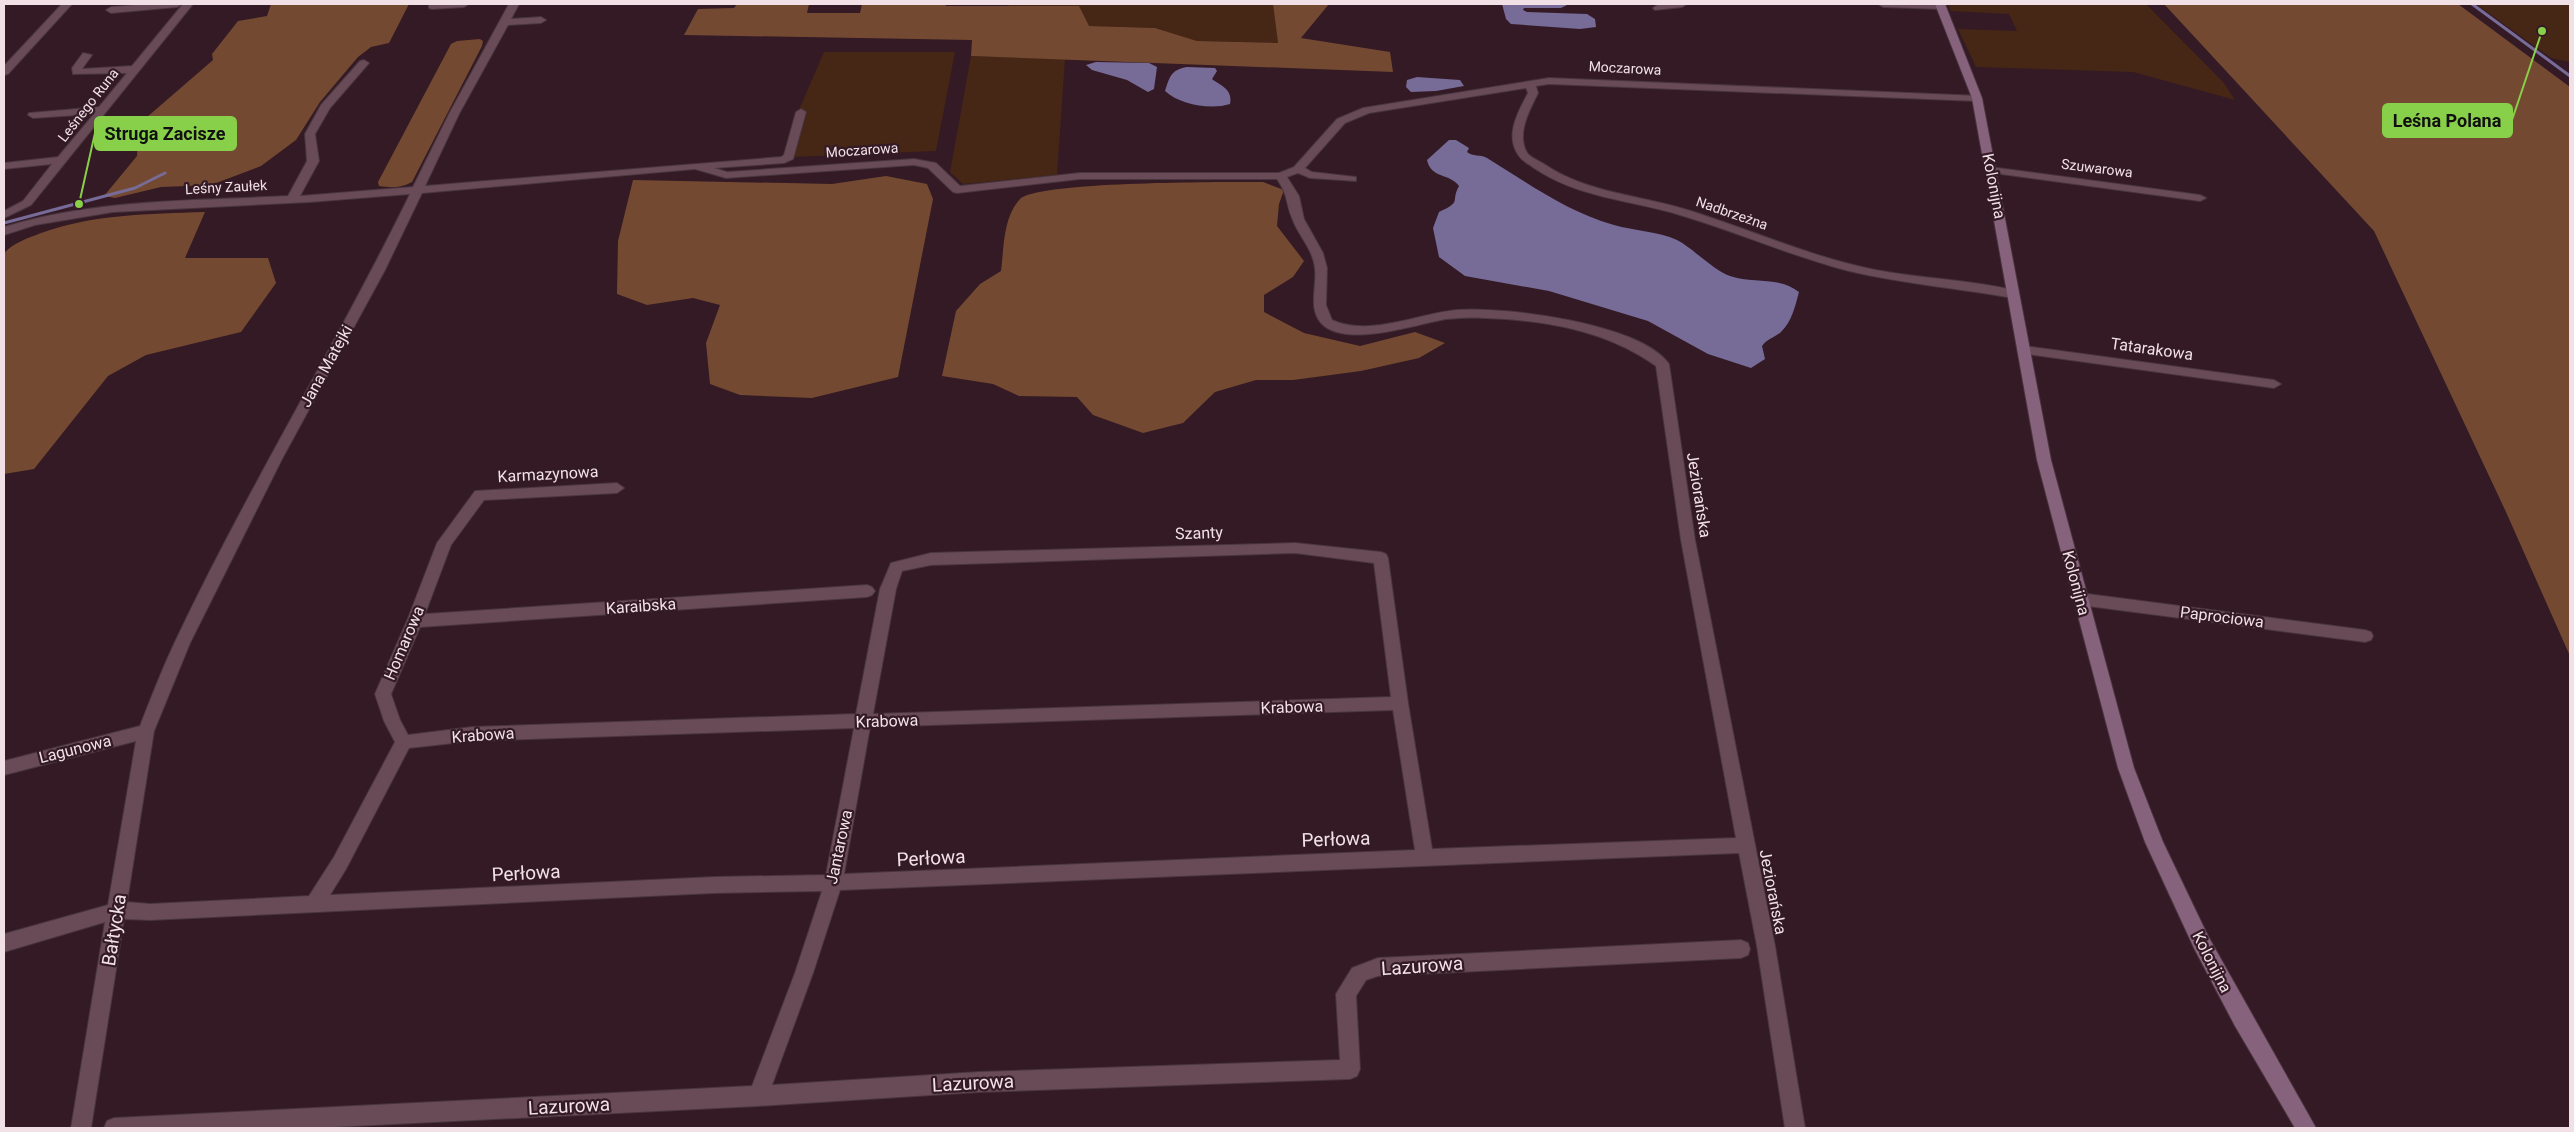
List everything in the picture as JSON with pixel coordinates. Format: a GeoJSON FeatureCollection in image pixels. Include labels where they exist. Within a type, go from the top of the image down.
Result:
{"type":"FeatureCollection","features":[{"type":"Feature","properties":{"kind":"street"},"geometry":{"type":"LineString","coordinates":[[4,72],[67,4]]}},
{"type":"Feature","properties":{"kind":"street"},"geometry":{"type":"LineString","coordinates":[[111,10],[177,4]]}},
{"type":"Feature","properties":{"kind":"street","name":"Leśnego Runa"},"geometry":{"type":"LineString","coordinates":[[4,215],[27,203],[64,160],[188,4]]}},
{"type":"Feature","properties":{"kind":"street"},"geometry":{"type":"LineString","coordinates":[[432,6],[464,4]]}},
{"type":"Feature","properties":{"kind":"street","name":"Jana Matejki"},"geometry":{"type":"LineString","coordinates":[[146,731],[182,643],[276,459],[379,270],[454,114],[514,4]]}},
{"type":"Feature","properties":{"kind":"street"},"geometry":{"type":"LineString","coordinates":[[1658,8],[1682,4]]}},
{"type":"Feature","properties":{"kind":"street"},"geometry":{"type":"LineString","coordinates":[[1883,4],[1941,5]]}},
{"type":"Feature","properties":{"kind":"street","name":"Kolonijna"},"geometry":{"type":"LineString","coordinates":[[1941,5],[1977,98],[2044,460],[2126,768],[2154,842],[2220,980],[2306,1128]]}},
{"type":"Feature","properties":{"kind":"street"},"geometry":{"type":"LineString","coordinates":[[505,22],[541,20]]}},
{"type":"Feature","properties":{"kind":"street"},"geometry":{"type":"LineString","coordinates":[[87,55],[77,68],[77,72],[136,69]]}},
{"type":"Feature","properties":{"kind":"street"},"geometry":{"type":"LineString","coordinates":[[292,199],[313,161],[310,134],[325,106],[364,63]]}},
{"type":"Feature","properties":{"kind":"street","name":"Moczarowa"},"geometry":{"type":"LineString","coordinates":[[418,188],[696,166],[726,175],[914,162],[932,165],[957,190],[1080,176],[1281,176],[1298,169],[1341,121],[1367,110],[1549,81],[1977,98]]}},
{"type":"Feature","properties":{"kind":"street","name":"Nadbrzeżna"},"geometry":{"type":"LineString","coordinates":[[1530,84],[1534,93],[1519,120],[1517,137],[1523,154],[1544,171],[1562,180],[1604,194],[1684,212],[1799,253],[1852,268],[2013,294]]}},
{"type":"Feature","properties":{"kind":"street"},"geometry":{"type":"LineString","coordinates":[[34,115],[103,110]]}},
{"type":"Feature","properties":{"kind":"street"},"geometry":{"type":"LineString","coordinates":[[696,166],[784,160],[789,157],[801,112]]}},
{"type":"Feature","properties":{"kind":"street"},"geometry":{"type":"LineString","coordinates":[[4,166],[64,160]]}},
{"type":"Feature","properties":{"kind":"street"},"geometry":{"type":"LineString","coordinates":[[1298,169],[1310,175],[1352,179]]}},
{"type":"Feature","properties":{"kind":"street","name":"Szuwarowa"},"geometry":{"type":"LineString","coordinates":[[1990,170],[2200,198]]}},
{"type":"Feature","properties":{"kind":"street","name":"Jeziorańska"},"geometry":{"type":"LineString","coordinates":[[1281,176],[1294,197],[1298,220],[1314,242],[1321,269],[1320,310],[1328,323],[1342,329],[1366,330],[1459,314],[1530,317],[1575,324],[1648,352],[1662,364],[1688,540],[1766,946],[1795,1128]]}},
{"type":"Feature","properties":{"kind":"street","name":"Leśny Zaułek"},"geometry":{"type":"LineString","coordinates":[[4,231],[33,222],[113,209],[310,199],[418,188]]}},
{"type":"Feature","properties":{"kind":"street","name":"Tatarakowa"},"geometry":{"type":"LineString","coordinates":[[2024,350],[2274,384]]}},
{"type":"Feature","properties":{"kind":"street","name":"Karmazynowa"},"geometry":{"type":"LineString","coordinates":[[480,495],[617,488]]}},
{"type":"Feature","properties":{"kind":"street","name":"Homarowa"},"geometry":{"type":"LineString","coordinates":[[404,742],[392,721],[383,694],[415,620],[444,543],[480,495]]}},
{"type":"Feature","properties":{"kind":"street","name":"Szanty"},"geometry":{"type":"LineString","coordinates":[[888,589],[896,567],[931,559],[1295,548],[1381,558],[1400,703]]}},
{"type":"Feature","properties":{"kind":"street","name":"Jantarowa"},"geometry":{"type":"LineString","coordinates":[[758,1096],[804,972],[833,884],[888,589]]}},
{"type":"Feature","properties":{"kind":"street","name":"Karaibska"},"geometry":{"type":"LineString","coordinates":[[415,620],[867,591]]}},
{"type":"Feature","properties":{"kind":"street","name":"Paprociowa"},"geometry":{"type":"LineString","coordinates":[[2080,599],[2365,636]]}},
{"type":"Feature","properties":{"kind":"street"},"geometry":{"type":"LineString","coordinates":[[1400,703],[1424,858]]}},
{"type":"Feature","properties":{"kind":"street","name":"Krabowa"},"geometry":{"type":"LineString","coordinates":[[404,742],[472,734],[1400,703]]}},
{"type":"Feature","properties":{"kind":"street","name":"Lagunowa"},"geometry":{"type":"LineString","coordinates":[[4,768],[146,731]]}},
{"type":"Feature","properties":{"kind":"street","name":"Bałtycka"},"geometry":{"type":"LineString","coordinates":[[81,1128],[146,731]]}},
{"type":"Feature","properties":{"kind":"street"},"geometry":{"type":"LineString","coordinates":[[314,904],[340,863],[404,742]]}},
{"type":"Feature","properties":{"kind":"street","name":"Perłowa"},"geometry":{"type":"LineString","coordinates":[[4,943],[118,910],[150,912],[714,886],[833,884],[1268,863],[1746,845]]}},
{"type":"Feature","properties":{"kind":"street","name":"Lazurowa"},"geometry":{"type":"LineString","coordinates":[[114,1128],[758,1096],[979,1082],[1350,1069],[1346,994],[1359,974],[1378,967],[1741,949]]}},
{"type":"Feature","properties":{"kind":"shaded area"},"geometry":{"type":"Polygon","coordinates":[[[271,4],[409,4],[389,43],[371,47],[358,57],[320,102],[296,140],[261,166],[211,185],[161,187],[115,198],[104,196],[137,156],[139,124],[213,60],[212,54],[238,21],[267,16],[271,4]]]}},
{"type":"Feature","properties":{"kind":"shaded area"},"geometry":{"type":"Polygon","coordinates":[[[737,4],[809,4],[807,13],[860,13],[862,4],[1079,6],[1089,26],[1155,28],[1197,41],[1278,43],[1273,4],[1329,4],[1301,38],[1390,52],[1393,72],[971,56],[972,40],[684,35],[698,9],[734,8],[737,4]]]}},
{"type":"Feature","properties":{"kind":"shaded area"},"geometry":{"type":"Polygon","coordinates":[[[1009,4],[1273,4],[1278,43],[1197,41],[1155,28],[1089,26],[1009,6],[1009,4]]]}},
{"type":"Feature","properties":{"kind":"shaded area"},"geometry":{"type":"Polygon","coordinates":[[[1502,4],[1569,4],[1561,8],[1524,8],[1523,10],[1527,12],[1587,14],[1595,19],[1596,27],[1580,29],[1511,24],[1506,19],[1502,4]]]}},
{"type":"Feature","properties":{"kind":"shaded area"},"geometry":{"type":"Polygon","coordinates":[[[1948,4],[2146,4],[2224,83],[2235,100],[2133,72],[1976,67],[1958,29],[2017,31],[2009,14],[1951,11],[1948,4]]]}},
{"type":"Feature","properties":{"kind":"shaded area"},"geometry":{"type":"Polygon","coordinates":[[[2164,4],[2458,4],[2570,87],[2570,656],[2506,512],[2374,231],[2164,4]]]}},
{"type":"Feature","properties":{"kind":"shaded area"},"geometry":{"type":"Polygon","coordinates":[[[2476,4],[2570,4],[2570,62],[2551,58],[2476,4]]]}},
{"type":"Feature","properties":{"kind":"shaded area"},"geometry":{"type":"Polygon","coordinates":[[[480,39],[483,41],[482,46],[412,182],[396,187],[379,186],[378,182],[451,44],[457,41],[480,39]]]}},
{"type":"Feature","properties":{"kind":"shaded area"},"geometry":{"type":"Polygon","coordinates":[[[824,52],[955,52],[936,151],[794,157],[807,111],[798,112],[824,52]]]}},
{"type":"Feature","properties":{"kind":"shaded area"},"geometry":{"type":"Polygon","coordinates":[[[971,56],[1065,59],[1057,175],[963,184],[950,172],[971,56]]]}},
{"type":"Feature","properties":{"kind":"shaded area"},"geometry":{"type":"Polygon","coordinates":[[[1096,62],[1149,63],[1157,67],[1154,89],[1148,92],[1127,80],[1092,70],[1086,65],[1096,62]]]}},
{"type":"Feature","properties":{"kind":"shaded area"},"geometry":{"type":"Polygon","coordinates":[[[1187,67],[1215,68],[1217,71],[1212,79],[1228,91],[1230,104],[1222,106],[1196,105],[1179,100],[1165,91],[1172,74],[1187,67]]]}},
{"type":"Feature","properties":{"kind":"shaded area"},"geometry":{"type":"Polygon","coordinates":[[[1417,77],[1460,80],[1464,86],[1436,91],[1411,92],[1406,87],[1407,80],[1417,77]]]}},
{"type":"Feature","properties":{"kind":"shaded area"},"geometry":{"type":"Polygon","coordinates":[[[1449,140],[1456,140],[1469,148],[1467,152],[1469,154],[1487,158],[1548,196],[1580,213],[1614,225],[1670,237],[1690,248],[1717,269],[1730,276],[1748,280],[1774,282],[1791,287],[1799,292],[1785,328],[1762,346],[1765,359],[1751,368],[1708,354],[1648,321],[1549,291],[1465,276],[1439,257],[1433,228],[1439,212],[1454,203],[1459,186],[1451,179],[1432,170],[1427,160],[1449,140]]]}},
{"type":"Feature","properties":{"kind":"shaded area"},"geometry":{"type":"Polygon","coordinates":[[[886,176],[927,184],[933,199],[898,377],[812,398],[740,395],[710,384],[706,343],[720,305],[693,298],[647,305],[617,294],[618,241],[633,180],[832,184],[886,176]]]}},
{"type":"Feature","properties":{"kind":"shaded area"},"geometry":{"type":"Polygon","coordinates":[[[1263,182],[1284,190],[1279,204],[1277,226],[1304,261],[1293,277],[1264,295],[1264,312],[1304,333],[1360,346],[1415,332],[1445,343],[1419,358],[1361,371],[1293,380],[1256,380],[1215,392],[1183,423],[1143,433],[1093,415],[1077,397],[1019,396],[993,384],[942,376],[956,311],[980,284],[1001,271],[1007,224],[1014,206],[1020,199],[1034,193],[1096,186],[1263,182]]]}},
{"type":"Feature","properties":{"kind":"shaded area"},"geometry":{"type":"Polygon","coordinates":[[[205,212],[185,258],[268,258],[276,283],[241,332],[146,355],[108,376],[34,469],[4,474],[4,253],[17,243],[30,237],[81,222],[122,216],[205,212]]]}},
{"type":"Feature","properties":{"kind":"waterway"},"geometry":{"type":"LineString","coordinates":[[2472,4],[2570,76]]}},
{"type":"Feature","properties":{"kind":"waterway"},"geometry":{"type":"LineString","coordinates":[[4,223],[135,188],[165,173]]}},
{"type":"Feature","properties":{"kind":"place","name":"Leśna Polana"},"geometry":{"type":"Point","coordinates":[2542,31]}},
{"type":"Feature","properties":{"kind":"place","name":"Struga Zacisze"},"geometry":{"type":"Point","coordinates":[79,204]}}]}
